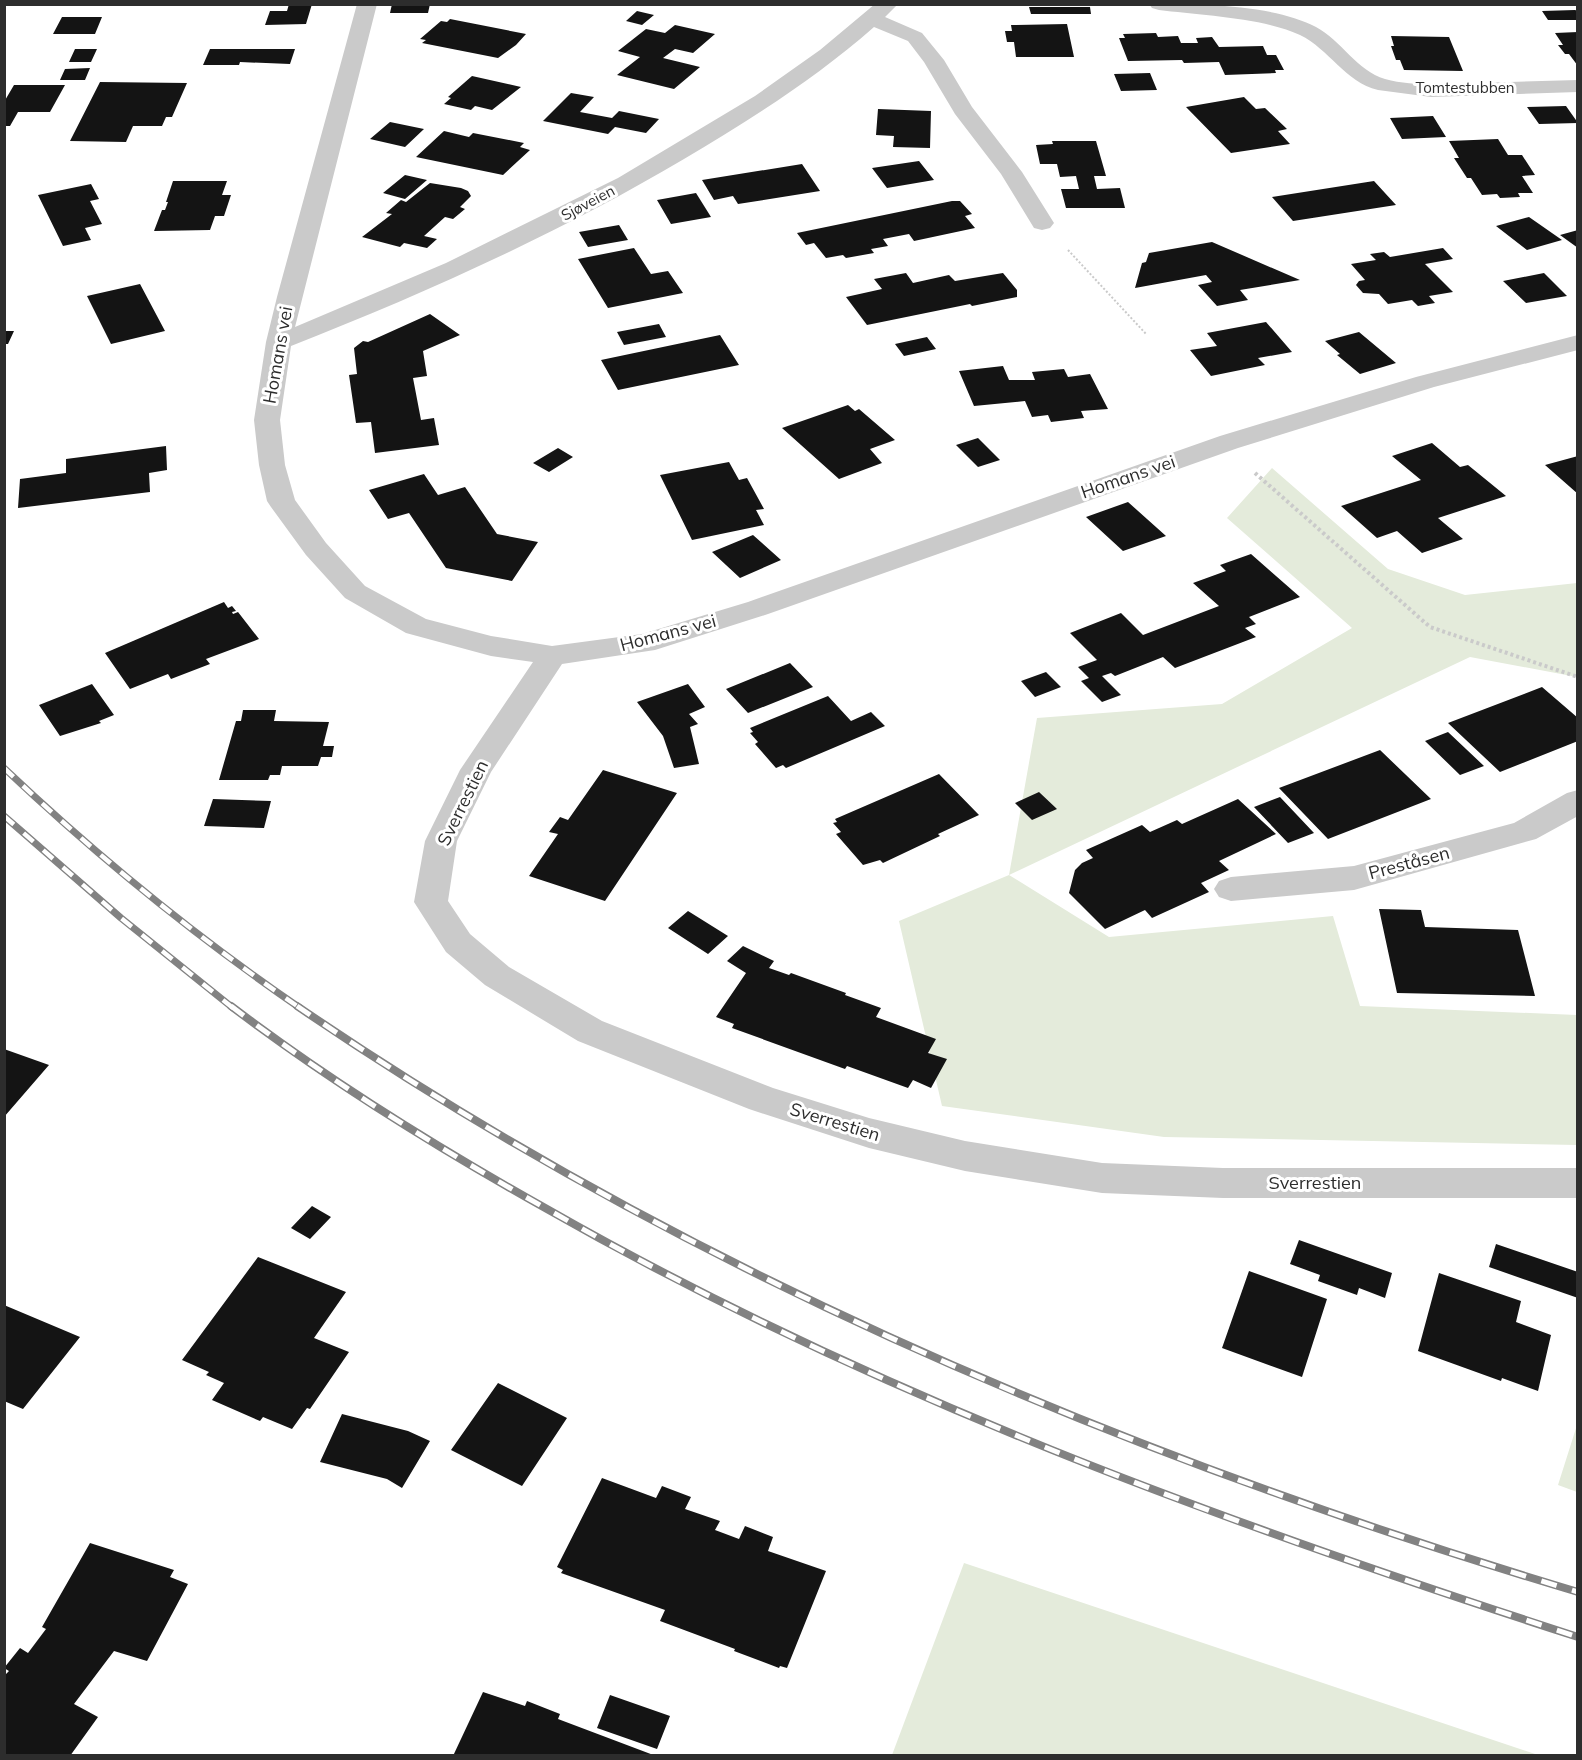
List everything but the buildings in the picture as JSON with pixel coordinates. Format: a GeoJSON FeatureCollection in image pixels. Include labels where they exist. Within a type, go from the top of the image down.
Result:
{"type":"FeatureCollection","features":[{"type":"Feature","properties":{"kind":"street","name":"Homans vei"},"geometry":{"type":"LineString","coordinates":[[366,4],[279,342],[267,420],[272,465],[281,501],[316,549],[355,592],[416,626],[491,646],[552,656],[645,643],[758,608],[1229,442],[1425,382],[1578,342]]}},
{"type":"Feature","properties":{"kind":"street","name":"Tomtestubben"},"geometry":{"type":"LineString","coordinates":[[1159,4],[1284,21],[1309,31],[1327,43],[1352,68],[1378,84],[1431,91],[1578,86]]}},
{"type":"Feature","properties":{"kind":"street","name":"Sjøveien"},"geometry":{"type":"LineString","coordinates":[[279,342],[363,310],[460,267],[673,157],[807,70],[880,12],[915,37],[933,60],[963,109],[1011,172],[1042,223]]}},
{"type":"Feature","properties":{"kind":"street","name":"Sverrestien"},"geometry":{"type":"LineString","coordinates":[[552,656],[476,770],[441,841],[431,902],[459,943],[497,976],[590,1031],[762,1099],[869,1133],[976,1158],[1113,1178],[1223,1183],[1578,1184]]}},
{"type":"Feature","properties":{"kind":"street","name":"Preståsen"},"geometry":{"type":"LineString","coordinates":[[1231,889],[1354,878],[1524,831],[1578,801]]}},
{"type":"Feature","properties":{"kind":"path"},"geometry":{"type":"LineString","coordinates":[[1042,223],[1147,335]]}},
{"type":"Feature","properties":{"kind":"path"},"geometry":{"type":"LineString","coordinates":[[1249,468],[1430,627],[1578,677]]}},
{"type":"Feature","properties":{"kind":"green space"},"geometry":{"type":"Polygon","coordinates":[[[1272,468],[1388,569],[1465,595],[1577,583],[1577,677],[1470,657],[1009,875],[1037,718],[1222,704],[1352,628],[1227,518],[1272,468]]]}},
{"type":"Feature","properties":{"kind":"green space"},"geometry":{"type":"Polygon","coordinates":[[[1009,875],[1109,937],[1333,916],[1360,1006],[1577,1015],[1577,1145],[1164,1137],[942,1106],[899,921],[1009,875]]]}},
{"type":"Feature","properties":{"kind":"green space"},"geometry":{"type":"Polygon","coordinates":[[[1577,1425],[1577,1492],[1558,1485],[1577,1425]]]}},
{"type":"Feature","properties":{"kind":"green space"},"geometry":{"type":"Polygon","coordinates":[[[964,1563],[1538,1755],[892,1755],[964,1563]]]}},
{"type":"Feature","properties":{"kind":"railway"},"geometry":{"type":"LineString","coordinates":[[4,768],[147,894],[299,1007]]}},
{"type":"Feature","properties":{"kind":"railway"},"geometry":{"type":"LineString","coordinates":[[4,816],[121,918],[233,1008]]}},
{"type":"Feature","properties":{"kind":"railway"},"geometry":{"type":"LineString","coordinates":[[231,1006],[346,1088],[466,1162],[670,1276],[796,1338],[923,1396],[1051,1450],[1181,1500],[1313,1548],[1578,1637]]}},
{"type":"Feature","properties":{"kind":"railway"},"geometry":{"type":"LineString","coordinates":[[299,1007],[445,1102],[598,1191],[755,1273],[915,1348],[1077,1418],[1243,1481],[1410,1539],[1578,1592]]}}]}
